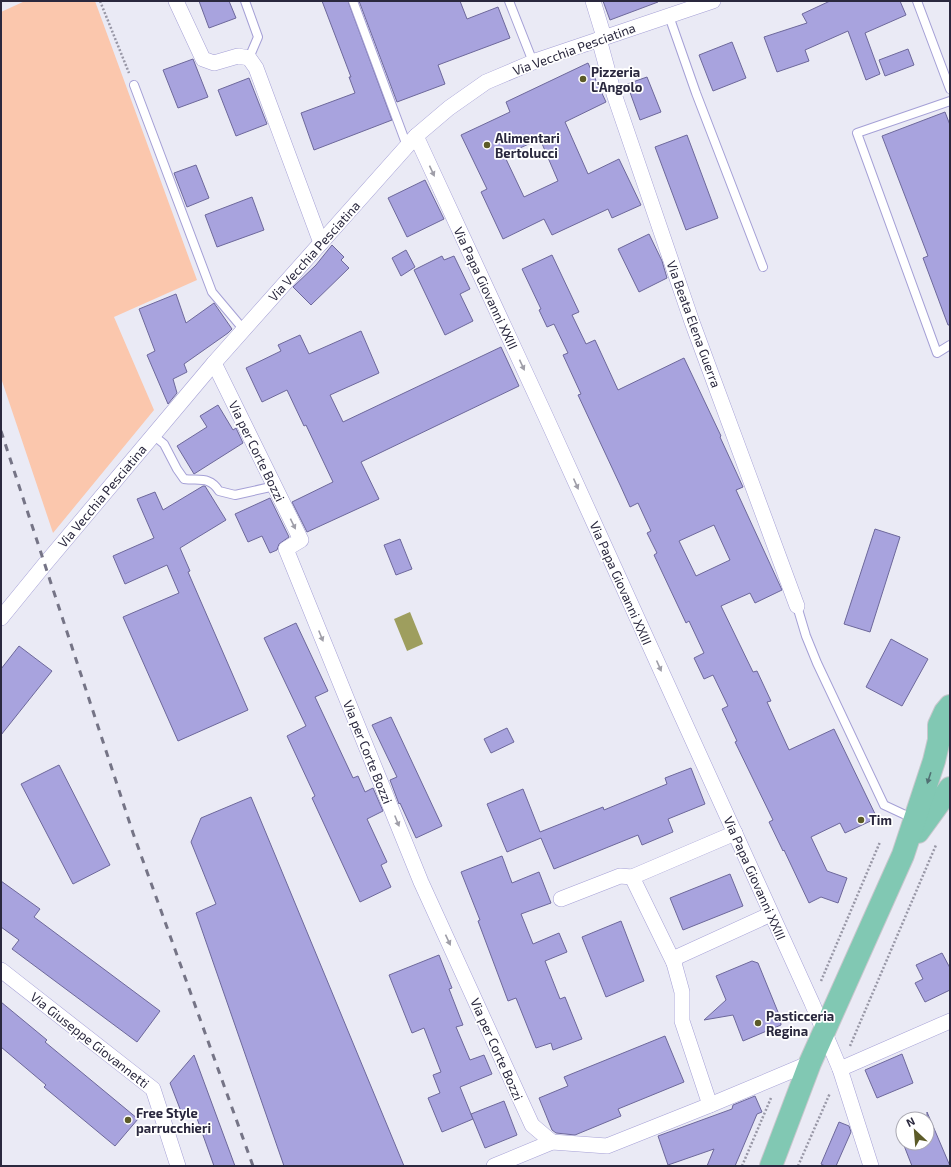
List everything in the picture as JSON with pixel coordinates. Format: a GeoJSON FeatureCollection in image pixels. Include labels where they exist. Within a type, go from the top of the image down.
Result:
{"type":"FeatureCollection","features":[{"type":"Feature","properties":{"kind":"main road"},"geometry":{"type":"LineString","coordinates":[[771,1166],[810,1063],[903,855],[934,761],[939,740],[940,725],[945,712],[950,706]]}},
{"type":"Feature","properties":{"kind":"main road"},"geometry":{"type":"LineString","coordinates":[[939,740],[942,754],[950,766]]}},
{"type":"Feature","properties":{"kind":"main road"},"geometry":{"type":"LineString","coordinates":[[903,855],[950,788]]}},
{"type":"Feature","properties":{"kind":"street"},"geometry":{"type":"LineString","coordinates":[[176,1],[203,59],[214,63],[238,56],[249,58],[256,68],[321,243]]}},
{"type":"Feature","properties":{"kind":"street","name":"Via Beata Elena Guerra"},"geometry":{"type":"LineString","coordinates":[[593,1],[614,94],[692,322],[797,606]]}},
{"type":"Feature","properties":{"kind":"street","name":"Via Vecchia Pesciatina"},"geometry":{"type":"LineString","coordinates":[[1,618],[214,363],[411,141],[449,108],[486,82],[533,62],[713,1]]}},
{"type":"Feature","properties":{"kind":"street","name":"Via Papa Giovanni XXIII"},"geometry":{"type":"LineString","coordinates":[[411,141],[545,415],[735,832],[840,1069],[871,1166]]}},
{"type":"Feature","properties":{"kind":"street","name":"Via per Corte Bozzi"},"geometry":{"type":"LineString","coordinates":[[214,363],[301,540],[286,549],[421,882],[532,1125],[552,1142]]}},
{"type":"Feature","properties":{"kind":"street"},"geometry":{"type":"LineString","coordinates":[[561,899],[620,876],[632,877],[735,832]]}},
{"type":"Feature","properties":{"kind":"street"},"geometry":{"type":"LineString","coordinates":[[632,877],[674,963],[682,992],[682,1021],[710,1105]]}},
{"type":"Feature","properties":{"kind":"street"},"geometry":{"type":"LineString","coordinates":[[674,963],[677,957],[771,914]]}},
{"type":"Feature","properties":{"kind":"street","name":"Via Giuseppe Giovannetti"},"geometry":{"type":"LineString","coordinates":[[1,970],[153,1089],[178,1166]]}},
{"type":"Feature","properties":{"kind":"street"},"geometry":{"type":"LineString","coordinates":[[840,1069],[950,1021]]}},
{"type":"Feature","properties":{"kind":"street"},"geometry":{"type":"LineString","coordinates":[[494,1166],[552,1142],[607,1146],[810,1063]]}},
{"type":"Feature","properties":{"kind":"lane"},"geometry":{"type":"LineString","coordinates":[[245,1],[258,37],[249,58]]}},
{"type":"Feature","properties":{"kind":"lane"},"geometry":{"type":"LineString","coordinates":[[354,1],[411,141]]}},
{"type":"Feature","properties":{"kind":"lane"},"geometry":{"type":"LineString","coordinates":[[509,1],[533,62]]}},
{"type":"Feature","properties":{"kind":"lane"},"geometry":{"type":"LineString","coordinates":[[917,1],[950,89]]}},
{"type":"Feature","properties":{"kind":"lane"},"geometry":{"type":"LineString","coordinates":[[669,16],[696,93],[763,267]]}},
{"type":"Feature","properties":{"kind":"lane"},"geometry":{"type":"LineString","coordinates":[[134,84],[212,292],[244,330]]}},
{"type":"Feature","properties":{"kind":"lane"},"geometry":{"type":"LineString","coordinates":[[950,101],[857,133],[937,353],[950,345]]}},
{"type":"Feature","properties":{"kind":"lane"},"geometry":{"type":"LineString","coordinates":[[153,435],[164,444],[184,479],[207,480],[215,485],[219,491],[235,495],[275,486]]}},
{"type":"Feature","properties":{"kind":"lane"},"geometry":{"type":"LineString","coordinates":[[797,606],[806,636],[817,663],[884,805],[915,820]]}},
{"type":"Feature","properties":{"kind":"path"},"geometry":{"type":"LineString","coordinates":[[100,1],[134,84]]}},
{"type":"Feature","properties":{"kind":"path"},"geometry":{"type":"LineString","coordinates":[[798,1166],[938,840]]}},
{"type":"Feature","properties":{"kind":"shaded area"},"geometry":{"type":"Polygon","coordinates":[[[25,1],[95,1],[197,280],[114,317],[154,410],[53,533],[1,378],[1,12],[25,1]]]}},
{"type":"Feature","properties":{"kind":"shaded area"},"geometry":{"type":"Polygon","coordinates":[[[410,612],[423,644],[407,651],[394,619],[410,612]]]}},
{"type":"Feature","properties":{"kind":"building"},"geometry":{"type":"Polygon","coordinates":[[[199,1],[229,1],[236,18],[209,28],[199,1]]]}},
{"type":"Feature","properties":{"kind":"building"},"geometry":{"type":"Polygon","coordinates":[[[322,1],[348,1],[392,120],[314,150],[301,113],[355,93],[349,77],[351,77],[322,1]]]}},
{"type":"Feature","properties":{"kind":"building"},"geometry":{"type":"Polygon","coordinates":[[[359,1],[460,1],[467,19],[498,7],[510,38],[438,65],[445,84],[397,102],[359,1]]]}},
{"type":"Feature","properties":{"kind":"building"},"geometry":{"type":"Polygon","coordinates":[[[603,1],[657,1],[658,2],[610,20],[603,1]]]}},
{"type":"Feature","properties":{"kind":"building"},"geometry":{"type":"Polygon","coordinates":[[[830,1],[900,1],[906,15],[865,33],[880,74],[866,80],[848,31],[805,50],[809,61],[777,72],[764,37],[807,23],[802,14],[830,1]]]}},
{"type":"Feature","properties":{"kind":"building"},"geometry":{"type":"Polygon","coordinates":[[[732,42],[746,78],[713,91],[699,55],[732,42]]]}},
{"type":"Feature","properties":{"kind":"building"},"geometry":{"type":"Polygon","coordinates":[[[908,49],[914,65],[885,76],[879,60],[908,49]]]}},
{"type":"Feature","properties":{"kind":"building"},"geometry":{"type":"Polygon","coordinates":[[[193,59],[208,97],[178,108],[163,70],[193,59]]]}},
{"type":"Feature","properties":{"kind":"building"},"geometry":{"type":"Polygon","coordinates":[[[588,63],[606,102],[565,122],[588,174],[619,159],[641,205],[612,218],[608,209],[552,235],[544,219],[503,239],[481,192],[487,189],[461,135],[510,112],[506,102],[588,63]],[[540,139],[511,152],[512,154],[505,157],[524,197],[558,181],[540,139]]]}},
{"type":"Feature","properties":{"kind":"building"},"geometry":{"type":"Polygon","coordinates":[[[647,77],[661,112],[640,120],[627,84],[647,77]]]}},
{"type":"Feature","properties":{"kind":"building"},"geometry":{"type":"Polygon","coordinates":[[[249,78],[267,124],[236,136],[218,90],[249,78]]]}},
{"type":"Feature","properties":{"kind":"building"},"geometry":{"type":"Polygon","coordinates":[[[945,112],[950,125],[950,325],[948,325],[923,258],[928,256],[882,136],[945,112]]]}},
{"type":"Feature","properties":{"kind":"building"},"geometry":{"type":"Polygon","coordinates":[[[687,135],[718,218],[686,230],[655,147],[687,135]]]}},
{"type":"Feature","properties":{"kind":"building"},"geometry":{"type":"Polygon","coordinates":[[[196,165],[209,198],[187,207],[174,173],[196,165]]]}},
{"type":"Feature","properties":{"kind":"building"},"geometry":{"type":"Polygon","coordinates":[[[425,180],[444,219],[407,237],[388,198],[425,180]]]}},
{"type":"Feature","properties":{"kind":"building"},"geometry":{"type":"Polygon","coordinates":[[[252,197],[264,230],[217,247],[205,215],[252,197]]]}},
{"type":"Feature","properties":{"kind":"building"},"geometry":{"type":"Polygon","coordinates":[[[649,234],[662,261],[667,278],[639,292],[618,249],[649,234]]]}},
{"type":"Feature","properties":{"kind":"building"},"geometry":{"type":"Polygon","coordinates":[[[332,245],[344,257],[341,260],[349,268],[311,305],[293,287],[316,265],[332,245]]]}},
{"type":"Feature","properties":{"kind":"building"},"geometry":{"type":"Polygon","coordinates":[[[406,250],[415,267],[401,276],[392,258],[406,250]]]}},
{"type":"Feature","properties":{"kind":"building"},"geometry":{"type":"Polygon","coordinates":[[[552,255],[579,312],[572,315],[586,344],[595,340],[618,390],[684,358],[721,436],[720,437],[743,487],[736,490],[782,590],[755,603],[750,593],[721,606],[753,672],[757,671],[771,701],[767,702],[789,750],[834,729],[877,818],[845,833],[840,823],[811,837],[827,871],[847,878],[838,903],[821,897],[809,903],[784,850],[783,851],[769,822],[773,820],[735,742],[737,741],[722,709],[728,706],[713,675],[704,679],[694,658],[704,653],[689,621],[686,623],[654,555],[657,553],[647,533],[651,531],[638,503],[630,507],[578,395],[581,394],[563,355],[568,353],[554,324],[547,327],[539,310],[541,309],[522,269],[552,255]],[[714,525],[679,541],[696,576],[730,560],[714,525]]]}},
{"type":"Feature","properties":{"kind":"building"},"geometry":{"type":"Polygon","coordinates":[[[442,256],[444,260],[454,256],[470,289],[460,294],[473,321],[445,335],[414,270],[442,256]]]}},
{"type":"Feature","properties":{"kind":"building"},"geometry":{"type":"Polygon","coordinates":[[[176,294],[186,323],[214,303],[232,329],[184,364],[187,372],[173,379],[177,393],[168,404],[147,355],[155,351],[139,309],[176,294]]]}},
{"type":"Feature","properties":{"kind":"building"},"geometry":{"type":"Polygon","coordinates":[[[361,331],[379,373],[330,395],[343,422],[501,347],[519,386],[361,462],[379,499],[307,532],[292,502],[333,482],[306,425],[304,426],[287,390],[262,402],[246,368],[281,351],[278,345],[300,335],[309,354],[361,331]]]}},
{"type":"Feature","properties":{"kind":"building"},"geometry":{"type":"Polygon","coordinates":[[[218,405],[233,430],[236,428],[243,443],[194,474],[177,446],[207,427],[200,416],[218,405]]]}},
{"type":"Feature","properties":{"kind":"building"},"geometry":{"type":"Polygon","coordinates":[[[205,486],[226,520],[180,548],[190,571],[188,572],[248,710],[178,741],[123,617],[179,593],[167,565],[125,584],[113,556],[154,538],[137,499],[155,492],[163,510],[205,486]]]}},
{"type":"Feature","properties":{"kind":"building"},"geometry":{"type":"Polygon","coordinates":[[[270,498],[289,537],[279,544],[277,550],[270,553],[262,536],[248,542],[235,514],[270,498]]]}},
{"type":"Feature","properties":{"kind":"building"},"geometry":{"type":"Polygon","coordinates":[[[875,529],[900,537],[870,632],[844,624],[875,529]]]}},
{"type":"Feature","properties":{"kind":"building"},"geometry":{"type":"Polygon","coordinates":[[[400,539],[412,569],[396,575],[384,545],[400,539]]]}},
{"type":"Feature","properties":{"kind":"building"},"geometry":{"type":"Polygon","coordinates":[[[296,623],[328,691],[315,697],[353,778],[358,776],[365,792],[373,788],[383,811],[367,819],[387,862],[381,865],[391,887],[360,902],[312,798],[315,796],[287,736],[306,726],[264,638],[296,623]]]}},
{"type":"Feature","properties":{"kind":"building"},"geometry":{"type":"Polygon","coordinates":[[[891,639],[928,659],[902,706],[866,687],[891,639]]]}},
{"type":"Feature","properties":{"kind":"building"},"geometry":{"type":"Polygon","coordinates":[[[19,646],[52,671],[1,735],[1,669],[19,646]]]}},
{"type":"Feature","properties":{"kind":"building"},"geometry":{"type":"Polygon","coordinates":[[[391,717],[442,826],[416,838],[400,803],[399,804],[390,780],[397,777],[372,725],[391,717]]]}},
{"type":"Feature","properties":{"kind":"building"},"geometry":{"type":"Polygon","coordinates":[[[507,728],[514,742],[491,753],[484,739],[507,728]]]}},
{"type":"Feature","properties":{"kind":"building"},"geometry":{"type":"Polygon","coordinates":[[[59,765],[110,865],[73,884],[21,784],[59,765]]]}},
{"type":"Feature","properties":{"kind":"building"},"geometry":{"type":"Polygon","coordinates":[[[691,768],[705,804],[668,819],[673,832],[642,845],[638,835],[554,869],[541,838],[507,852],[487,804],[523,789],[540,832],[603,807],[604,810],[667,784],[665,778],[691,768]]]}},
{"type":"Feature","properties":{"kind":"building"},"geometry":{"type":"Polygon","coordinates":[[[251,797],[404,1166],[284,1166],[196,913],[216,904],[191,842],[201,818],[251,797]]]}},
{"type":"Feature","properties":{"kind":"building"},"geometry":{"type":"Polygon","coordinates":[[[502,856],[512,883],[539,872],[551,903],[521,914],[533,944],[559,933],[567,952],[545,961],[560,999],[565,997],[582,1039],[553,1050],[551,1043],[536,1048],[516,998],[508,1001],[478,921],[480,920],[461,872],[502,856]]]}},
{"type":"Feature","properties":{"kind":"building"},"geometry":{"type":"Polygon","coordinates":[[[730,874],[743,906],[683,930],[670,898],[730,874]]]}},
{"type":"Feature","properties":{"kind":"building"},"geometry":{"type":"Polygon","coordinates":[[[1,881],[40,909],[34,917],[160,1011],[137,1042],[12,949],[19,940],[1,927],[1,881]]]}},
{"type":"Feature","properties":{"kind":"building"},"geometry":{"type":"Polygon","coordinates":[[[621,921],[644,981],[606,997],[582,937],[621,921]]]}},
{"type":"Feature","properties":{"kind":"building"},"geometry":{"type":"Polygon","coordinates":[[[942,953],[950,968],[950,990],[925,1002],[915,983],[923,979],[916,965],[942,953]]]}},
{"type":"Feature","properties":{"kind":"building"},"geometry":{"type":"Polygon","coordinates":[[[439,955],[452,988],[449,989],[463,1025],[456,1027],[470,1060],[484,1055],[492,1074],[460,1087],[473,1119],[442,1132],[428,1098],[440,1093],[433,1075],[441,1072],[424,1028],[412,1033],[389,975],[439,955]]]}},
{"type":"Feature","properties":{"kind":"building"},"geometry":{"type":"Polygon","coordinates":[[[752,961],[758,963],[780,1017],[781,1025],[743,1041],[733,1015],[704,1020],[726,1000],[716,976],[752,961]]]}},
{"type":"Feature","properties":{"kind":"building"},"geometry":{"type":"Polygon","coordinates":[[[1,1002],[47,1040],[45,1042],[138,1119],[115,1146],[44,1087],[46,1085],[1,1047],[1,1002]]]}},
{"type":"Feature","properties":{"kind":"building"},"geometry":{"type":"Polygon","coordinates":[[[665,1036],[684,1082],[618,1109],[621,1116],[575,1135],[556,1133],[552,1130],[539,1098],[568,1086],[564,1077],[665,1036]]]}},
{"type":"Feature","properties":{"kind":"building"},"geometry":{"type":"Polygon","coordinates":[[[902,1054],[913,1083],[877,1098],[865,1070],[902,1054]]]}},
{"type":"Feature","properties":{"kind":"building"},"geometry":{"type":"Polygon","coordinates":[[[194,1055],[235,1166],[214,1166],[194,1110],[182,1114],[170,1083],[194,1055]]]}},
{"type":"Feature","properties":{"kind":"building"},"geometry":{"type":"Polygon","coordinates":[[[755,1096],[762,1112],[757,1114],[735,1166],[707,1166],[714,1149],[668,1165],[658,1136],[732,1109],[733,1105],[755,1096]]]}},
{"type":"Feature","properties":{"kind":"building"},"geometry":{"type":"Polygon","coordinates":[[[504,1101],[517,1135],[485,1148],[471,1114],[504,1101]]]}},
{"type":"Feature","properties":{"kind":"building"},"geometry":{"type":"Polygon","coordinates":[[[839,1122],[849,1126],[851,1132],[836,1166],[825,1166],[821,1164],[839,1122]]]}},
{"type":"Feature","properties":{"kind":"building"},"geometry":{"type":"Polygon","coordinates":[[[935,1131],[950,1166],[912,1166],[906,1151],[935,1151],[935,1131]]]}},
{"type":"Feature","properties":{"kind":"railway"},"geometry":{"type":"LineString","coordinates":[[1,431],[133,833],[253,1166]]}},
{"type":"Feature","properties":{"kind":"place","name":"Pizzeria L'Angolo"},"geometry":{"type":"Point","coordinates":[583,79]}},
{"type":"Feature","properties":{"kind":"place","name":"Alimentari Bertolucci"},"geometry":{"type":"Point","coordinates":[487,145]}},
{"type":"Feature","properties":{"kind":"place","name":"Tim"},"geometry":{"type":"Point","coordinates":[861,820]}},
{"type":"Feature","properties":{"kind":"place","name":"Pasticceria Regina"},"geometry":{"type":"Point","coordinates":[758,1023]}},
{"type":"Feature","properties":{"kind":"place","name":"Free Style parrucchieri"},"geometry":{"type":"Point","coordinates":[128,1120]}}]}
